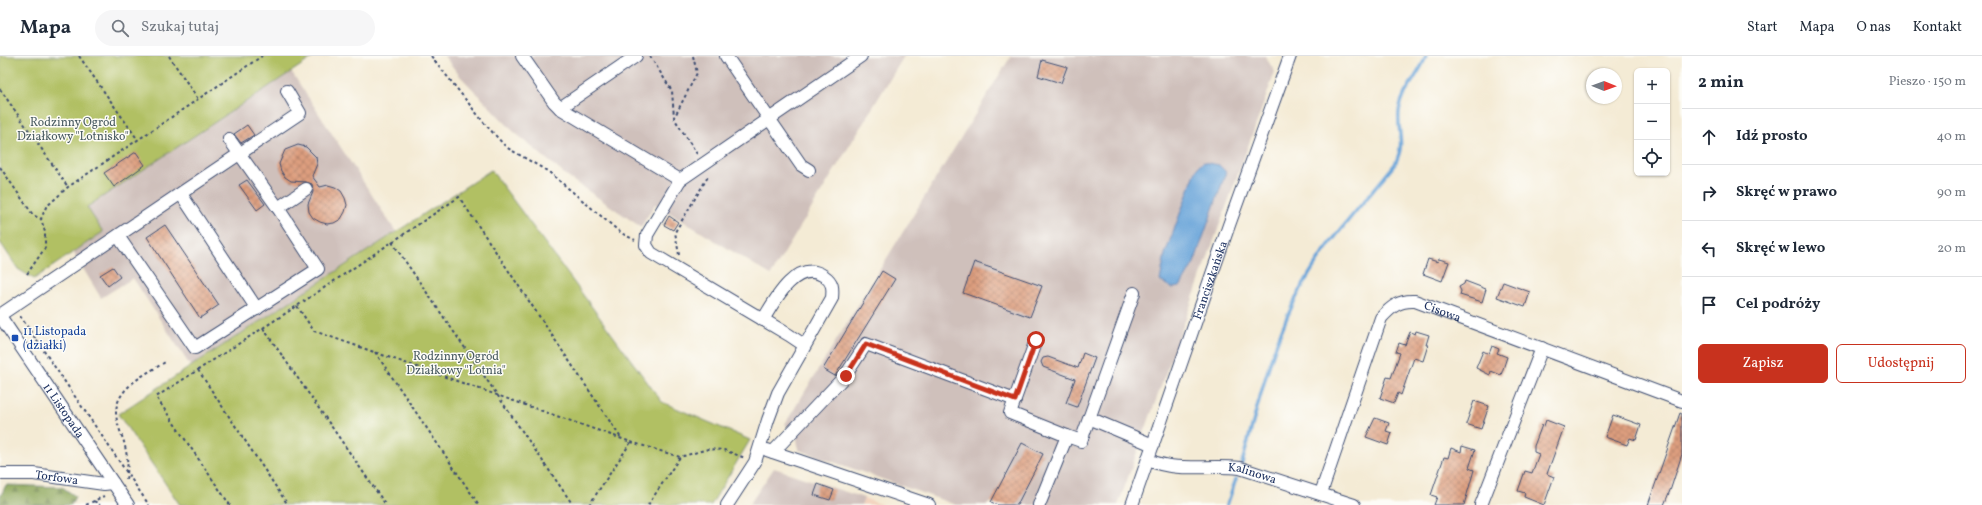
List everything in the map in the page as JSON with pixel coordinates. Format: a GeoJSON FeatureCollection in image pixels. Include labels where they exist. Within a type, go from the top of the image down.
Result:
{"type":"FeatureCollection","features":[{"type":"Feature","properties":{"kind":"street"},"geometry":{"type":"LineString","coordinates":[[522,56],[554,102],[560,108],[680,180]]}},
{"type":"Feature","properties":{"kind":"street"},"geometry":{"type":"LineString","coordinates":[[560,108],[636,56]]}},
{"type":"Feature","properties":{"kind":"street"},"geometry":{"type":"LineString","coordinates":[[726,56],[801,165],[809,170]]}},
{"type":"Feature","properties":{"kind":"street"},"geometry":{"type":"LineString","coordinates":[[804,345],[652,253],[646,245],[648,235],[680,180],[861,56]]}},
{"type":"Feature","properties":{"kind":"street","name":"Franciszkańska"},"geometry":{"type":"LineString","coordinates":[[1132,505],[1229,225],[1290,56]]}},
{"type":"Feature","properties":{"kind":"street"},"geometry":{"type":"LineString","coordinates":[[0,315],[300,113],[287,92]]}},
{"type":"Feature","properties":{"kind":"street"},"geometry":{"type":"LineString","coordinates":[[118,236],[195,348],[318,269],[241,153],[229,139]]}},
{"type":"Feature","properties":{"kind":"street"},"geometry":{"type":"LineString","coordinates":[[278,208],[306,189]]}},
{"type":"Feature","properties":{"kind":"street"},"geometry":{"type":"LineString","coordinates":[[181,194],[257,309]]}},
{"type":"Feature","properties":{"kind":"street"},"geometry":{"type":"LineString","coordinates":[[727,505],[755,462],[778,393],[832,298],[833,287],[828,279],[821,274],[809,272],[798,276],[786,285],[772,303],[763,320]]}},
{"type":"Feature","properties":{"kind":"street"},"geometry":{"type":"LineString","coordinates":[[1036,340],[1010,413],[1080,442],[1134,293]]}},
{"type":"Feature","properties":{"kind":"street","name":"Cisowa"},"geometry":{"type":"LineString","coordinates":[[1321,493],[1381,318],[1390,307],[1404,300],[1415,301],[1682,401]]}},
{"type":"Feature","properties":{"kind":"street","name":"11 Listopada"},"geometry":{"type":"LineString","coordinates":[[0,315],[128,505]]}},
{"type":"Feature","properties":{"kind":"street"},"geometry":{"type":"LineString","coordinates":[[773,452],[846,376],[866,344],[1015,400]]}},
{"type":"Feature","properties":{"kind":"street"},"geometry":{"type":"LineString","coordinates":[[1481,505],[1542,348]]}},
{"type":"Feature","properties":{"kind":"street"},"geometry":{"type":"LineString","coordinates":[[1089,418],[1153,445]]}},
{"type":"Feature","properties":{"kind":"street"},"geometry":{"type":"LineString","coordinates":[[1039,505],[1067,436]]}},
{"type":"Feature","properties":{"kind":"street"},"geometry":{"type":"LineString","coordinates":[[760,447],[929,505]]}},
{"type":"Feature","properties":{"kind":"street","name":"Kalinowa"},"geometry":{"type":"LineString","coordinates":[[1148,460],[1163,466],[1181,469],[1224,466],[1240,468],[1321,493],[1354,505]]}},
{"type":"Feature","properties":{"kind":"street","name":"Torfowa"},"geometry":{"type":"LineString","coordinates":[[0,474],[34,474],[115,486]]}},
{"type":"Feature","properties":{"kind":"path"},"geometry":{"type":"LineString","coordinates":[[79,56],[138,140]]}},
{"type":"Feature","properties":{"kind":"path"},"geometry":{"type":"LineString","coordinates":[[168,56],[198,99]]}},
{"type":"Feature","properties":{"kind":"path"},"geometry":{"type":"LineString","coordinates":[[27,274],[45,248],[45,232],[41,219],[46,206],[68,187],[262,56]]}},
{"type":"Feature","properties":{"kind":"path"},"geometry":{"type":"LineString","coordinates":[[430,56],[484,124],[506,147],[549,172],[621,233],[646,245]]}},
{"type":"Feature","properties":{"kind":"path"},"geometry":{"type":"LineString","coordinates":[[650,56],[672,91],[674,118],[709,174],[675,232],[681,271]]}},
{"type":"Feature","properties":{"kind":"path"},"geometry":{"type":"LineString","coordinates":[[674,118],[697,73],[693,56]]}},
{"type":"Feature","properties":{"kind":"path"},"geometry":{"type":"LineString","coordinates":[[0,89],[68,187]]}},
{"type":"Feature","properties":{"kind":"path"},"geometry":{"type":"LineString","coordinates":[[0,168],[33,215],[41,219]]}},
{"type":"Feature","properties":{"kind":"path"},"geometry":{"type":"LineString","coordinates":[[230,505],[156,397],[297,306],[459,197],[621,438]]}},
{"type":"Feature","properties":{"kind":"path"},"geometry":{"type":"LineString","coordinates":[[392,242],[573,505]]}},
{"type":"Feature","properties":{"kind":"path"},"geometry":{"type":"LineString","coordinates":[[13,305],[149,505]]}},
{"type":"Feature","properties":{"kind":"path"},"geometry":{"type":"LineString","coordinates":[[297,306],[314,331],[631,442],[680,457],[708,449],[724,450],[741,456]]}},
{"type":"Feature","properties":{"kind":"path"},"geometry":{"type":"LineString","coordinates":[[263,328],[386,505]]}},
{"type":"Feature","properties":{"kind":"path"},"geometry":{"type":"LineString","coordinates":[[375,352],[480,505]]}},
{"type":"Feature","properties":{"kind":"path"},"geometry":{"type":"LineString","coordinates":[[86,505],[115,486],[124,483],[127,473],[127,453],[118,426],[116,412],[119,399],[130,386],[167,361]]}},
{"type":"Feature","properties":{"kind":"path"},"geometry":{"type":"LineString","coordinates":[[198,370],[288,505]]}},
{"type":"Feature","properties":{"kind":"path"},"geometry":{"type":"LineString","coordinates":[[589,505],[631,442]]}},
{"type":"Feature","properties":{"kind":"path"},"geometry":{"type":"LineString","coordinates":[[648,505],[680,457]]}},
{"type":"Feature","properties":{"kind":"path"},"geometry":{"type":"LineString","coordinates":[[93,501],[100,505]]}},
{"type":"Feature","properties":{"kind":"shaded area"},"geometry":{"type":"Polygon","coordinates":[[[444,56],[904,56],[771,275],[655,204],[641,227],[569,178],[513,131],[460,76],[444,56]]]}},
{"type":"Feature","properties":{"kind":"shaded area"},"geometry":{"type":"Polygon","coordinates":[[[1011,56],[1265,56],[1275,72],[1118,505],[996,505],[991,502],[987,505],[956,505],[799,450],[796,434],[785,424],[1011,56]]]}},
{"type":"Feature","properties":{"kind":"shaded area"},"geometry":{"type":"Polygon","coordinates":[[[291,71],[396,232],[191,367],[133,278],[101,298],[73,252],[103,232],[87,207],[291,71]]]}},
{"type":"Feature","properties":{"kind":"shaded area"},"geometry":{"type":"Polygon","coordinates":[[[774,468],[864,498],[861,505],[749,505],[774,468]]]}},
{"type":"Feature","properties":{"kind":"shaded area"},"geometry":{"type":"Polygon","coordinates":[[[864,498],[882,505],[861,505],[864,498]]]}},
{"type":"Feature","properties":{"kind":"green space","name":"Rodzinny Ogród Działkowy \"Lotnisko\""},"geometry":{"type":"Polygon","coordinates":[[[0,56],[315,56],[87,207],[103,232],[34,279],[18,269],[0,242],[0,56]]]}},
{"type":"Feature","properties":{"kind":"green space","name":"Rodzinny Ogród Działkowy \"Lotnia\""},"geometry":{"type":"Polygon","coordinates":[[[491,170],[662,402],[750,440],[711,505],[180,505],[118,414],[491,170]]]}},
{"type":"Feature","properties":{"kind":"green space"},"geometry":{"type":"Polygon","coordinates":[[[6,485],[62,487],[75,496],[71,505],[0,505],[0,497],[6,485]]]}},
{"type":"Feature","properties":{"kind":"water"},"geometry":{"type":"Polygon","coordinates":[[[1203,162],[1219,165],[1226,172],[1194,263],[1180,287],[1172,288],[1160,281],[1165,254],[1197,168],[1203,162]]]}},
{"type":"Feature","properties":{"kind":"building"},"geometry":{"type":"Polygon","coordinates":[[[1042,60],[1067,67],[1061,83],[1038,76],[1042,60]]]}},
{"type":"Feature","properties":{"kind":"building"},"geometry":{"type":"Polygon","coordinates":[[[247,125],[254,135],[241,143],[234,134],[247,125]]]}},
{"type":"Feature","properties":{"kind":"building"},"geometry":{"type":"Polygon","coordinates":[[[298,145],[306,147],[316,157],[317,164],[312,176],[320,187],[328,185],[335,187],[341,191],[345,198],[347,205],[345,212],[341,219],[334,223],[327,224],[320,222],[313,218],[309,212],[308,204],[313,192],[312,184],[291,181],[285,177],[281,171],[279,164],[285,150],[298,145]]]}},
{"type":"Feature","properties":{"kind":"building"},"geometry":{"type":"Polygon","coordinates":[[[136,152],[145,165],[114,187],[104,173],[136,152]]]}},
{"type":"Feature","properties":{"kind":"building"},"geometry":{"type":"Polygon","coordinates":[[[247,180],[265,204],[257,210],[239,185],[247,180]]]}},
{"type":"Feature","properties":{"kind":"building"},"geometry":{"type":"Polygon","coordinates":[[[669,216],[678,222],[673,230],[664,225],[669,216]]]}},
{"type":"Feature","properties":{"kind":"building"},"geometry":{"type":"Polygon","coordinates":[[[165,225],[219,305],[200,318],[147,237],[165,225]]]}},
{"type":"Feature","properties":{"kind":"building"},"geometry":{"type":"Polygon","coordinates":[[[1428,259],[1438,262],[1439,259],[1449,262],[1442,281],[1423,274],[1428,259]]]}},
{"type":"Feature","properties":{"kind":"building"},"geometry":{"type":"Polygon","coordinates":[[[974,262],[1042,286],[1030,317],[963,293],[974,262]]]}},
{"type":"Feature","properties":{"kind":"building"},"geometry":{"type":"Polygon","coordinates":[[[113,267],[120,277],[108,286],[100,275],[113,267]]]}},
{"type":"Feature","properties":{"kind":"building"},"geometry":{"type":"Polygon","coordinates":[[[882,271],[895,279],[835,376],[823,369],[882,271]]]}},
{"type":"Feature","properties":{"kind":"building"},"geometry":{"type":"Polygon","coordinates":[[[1465,281],[1486,289],[1482,302],[1460,295],[1461,291],[1459,287],[1464,284],[1465,281]]]}},
{"type":"Feature","properties":{"kind":"building"},"geometry":{"type":"Polygon","coordinates":[[[1503,282],[1530,292],[1525,307],[1497,297],[1503,282]]]}},
{"type":"Feature","properties":{"kind":"building"},"geometry":{"type":"Polygon","coordinates":[[[1416,331],[1429,335],[1426,345],[1428,345],[1423,361],[1414,358],[1401,395],[1398,393],[1394,403],[1380,398],[1387,377],[1391,378],[1400,353],[1396,352],[1399,343],[1405,345],[1410,332],[1415,334],[1416,331]]]}},
{"type":"Feature","properties":{"kind":"building"},"geometry":{"type":"Polygon","coordinates":[[[1492,346],[1499,349],[1497,353],[1507,357],[1501,375],[1491,371],[1490,375],[1476,368],[1483,351],[1489,354],[1492,346]]]}},
{"type":"Feature","properties":{"kind":"building"},"geometry":{"type":"Polygon","coordinates":[[[1083,353],[1095,358],[1077,407],[1066,403],[1075,379],[1043,367],[1041,362],[1043,358],[1048,357],[1078,368],[1083,353]]]}},
{"type":"Feature","properties":{"kind":"building"},"geometry":{"type":"Polygon","coordinates":[[[1474,401],[1489,406],[1481,429],[1466,424],[1474,401]]]}},
{"type":"Feature","properties":{"kind":"building"},"geometry":{"type":"Polygon","coordinates":[[[1680,413],[1682,414],[1682,454],[1671,488],[1664,505],[1648,505],[1680,413]]]}},
{"type":"Feature","properties":{"kind":"building"},"geometry":{"type":"Polygon","coordinates":[[[1613,415],[1641,425],[1636,440],[1630,438],[1627,445],[1605,437],[1613,415]]]}},
{"type":"Feature","properties":{"kind":"building"},"geometry":{"type":"Polygon","coordinates":[[[1375,418],[1389,423],[1386,431],[1392,433],[1388,445],[1366,437],[1375,418]]]}},
{"type":"Feature","properties":{"kind":"building"},"geometry":{"type":"Polygon","coordinates":[[[1546,420],[1564,427],[1547,474],[1554,477],[1544,505],[1524,497],[1525,493],[1518,491],[1525,471],[1532,473],[1539,454],[1534,452],[1534,446],[1542,425],[1544,426],[1546,420]]]}},
{"type":"Feature","properties":{"kind":"building"},"geometry":{"type":"Polygon","coordinates":[[[1022,443],[1043,454],[1017,505],[998,505],[991,502],[1022,443]]]}},
{"type":"Feature","properties":{"kind":"building"},"geometry":{"type":"Polygon","coordinates":[[[1462,446],[1475,450],[1469,468],[1474,470],[1464,505],[1434,505],[1437,497],[1431,495],[1444,457],[1448,458],[1451,448],[1461,452],[1462,446]]]}},
{"type":"Feature","properties":{"kind":"building"},"geometry":{"type":"Polygon","coordinates":[[[818,484],[834,490],[830,500],[814,495],[818,484]]]}},
{"type":"Feature","properties":{"kind":"waterway"},"geometry":{"type":"LineString","coordinates":[[1242,463],[1267,372],[1292,306],[1323,253],[1395,164],[1401,143],[1399,119],[1400,104],[1420,70],[1426,56]]}},
{"type":"Feature","properties":{"kind":"waterway"},"geometry":{"type":"LineString","coordinates":[[1227,505],[1236,479]]}},
{"type":"Feature","properties":{"kind":"place","name":"11 Listopada (działki)"},"geometry":{"type":"Point","coordinates":[15,338]}},
{"type":"Feature","properties":{"kind":"route"},"geometry":{"type":"LineString","coordinates":[[846,376],[866,344],[1015,400],[1036,340]]}}]}
